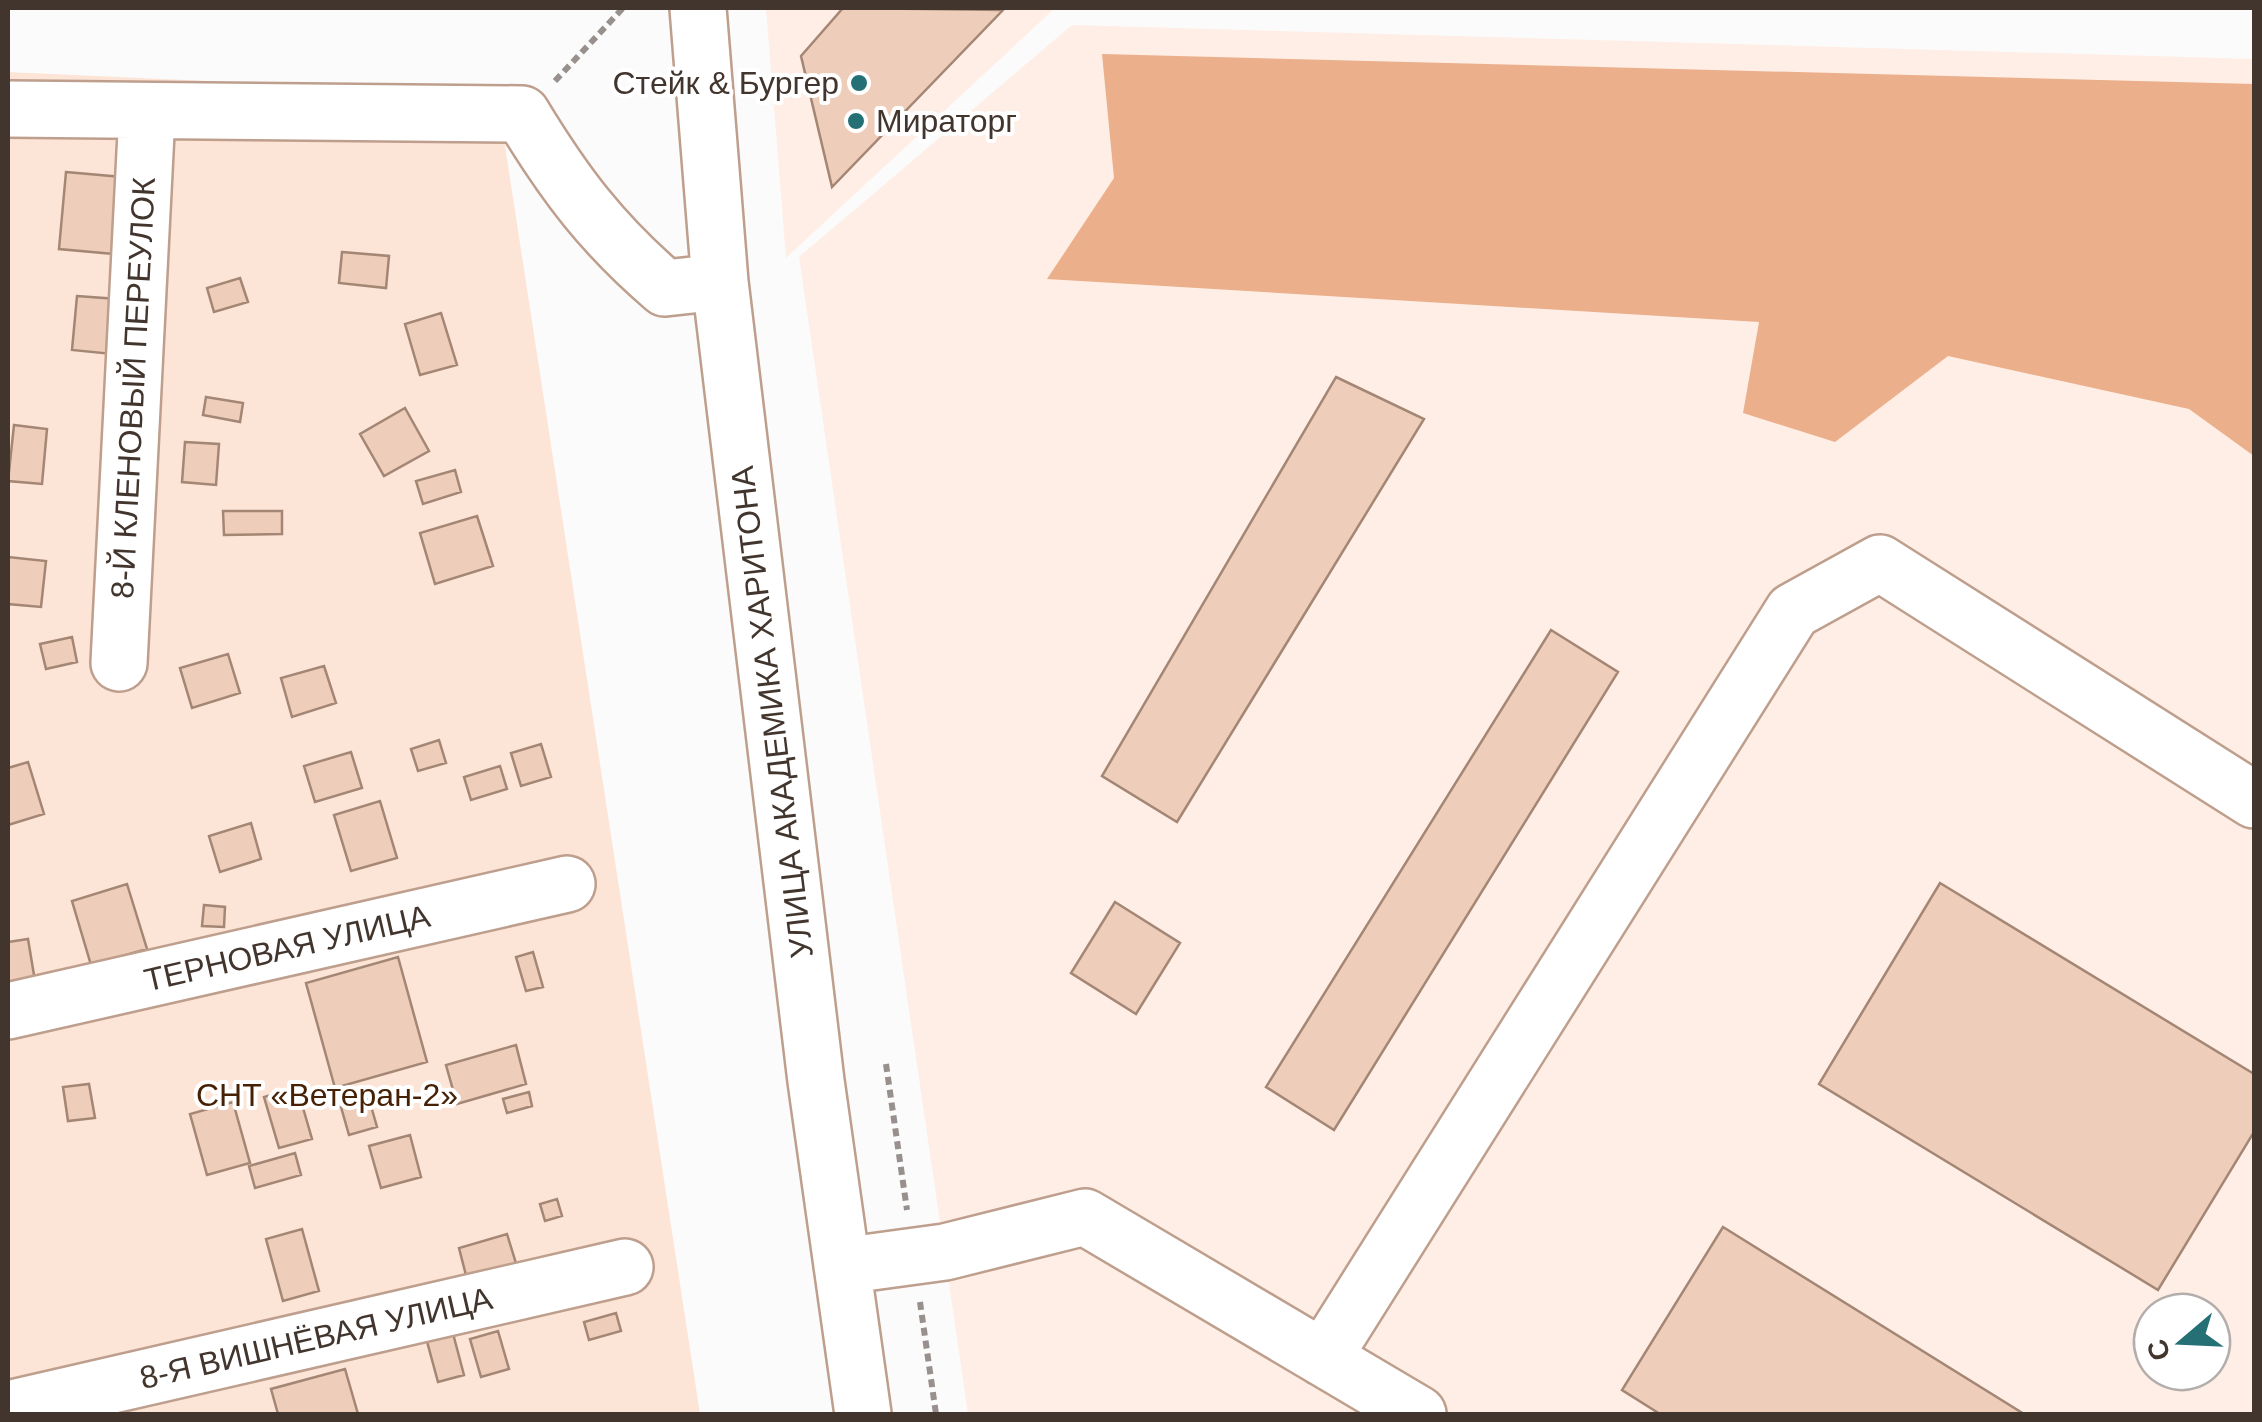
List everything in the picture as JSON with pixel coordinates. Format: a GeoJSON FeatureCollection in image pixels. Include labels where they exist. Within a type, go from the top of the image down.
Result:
{"type":"FeatureCollection","features":[{"type":"Feature","properties":{"kind":"street","name":"УЛИЦА АКАДЕМИКА ХАРИТОНА"},"geometry":{"type":"LineString","coordinates":[[698,8],[720,282],[863,1414]]}},
{"type":"Feature","properties":{"kind":"street"},"geometry":{"type":"LineString","coordinates":[[8,109],[147,114],[522,114],[568,190],[640,267],[665,288],[720,282]]}},
{"type":"Feature","properties":{"kind":"street","name":"8-Й КЛЕНОВЫЙ ПЕРЕУЛОК"},"geometry":{"type":"LineString","coordinates":[[119,663],[147,114]]}},
{"type":"Feature","properties":{"kind":"street"},"geometry":{"type":"LineString","coordinates":[[1323,1358],[1794,610],[1880,562],[2254,800]]}},
{"type":"Feature","properties":{"kind":"street","name":"ТЕРНОВАЯ УЛИЦА"},"geometry":{"type":"LineString","coordinates":[[8,1011],[566,884]]}},
{"type":"Feature","properties":{"kind":"street"},"geometry":{"type":"LineString","coordinates":[[842,1266],[944,1252],[1085,1217],[1418,1414]]}},
{"type":"Feature","properties":{"kind":"street","name":"8-Я ВИШНЁВАЯ УЛИЦА"},"geometry":{"type":"LineString","coordinates":[[8,1409],[625,1267]]}},
{"type":"Feature","properties":{"kind":"path"},"geometry":{"type":"LineString","coordinates":[[522,114],[623,8]]}},
{"type":"Feature","properties":{"kind":"shaded area"},"geometry":{"type":"Polygon","coordinates":[[[766,8],[1055,8],[786,258],[766,8]]]}},
{"type":"Feature","properties":{"kind":"shaded area"},"geometry":{"type":"Polygon","coordinates":[[[1072,25],[2254,59],[2254,1414],[968,1414],[799,257],[1072,25]]]}},
{"type":"Feature","properties":{"kind":"shaded area"},"geometry":{"type":"Polygon","coordinates":[[[1102,54],[2254,84],[2254,456],[2189,409],[1948,356],[1835,442],[1743,413],[1759,322],[1047,279],[1114,178],[1102,54]]]}},
{"type":"Feature","properties":{"kind":"green space","name":"СНТ «Ветеран-2»"},"geometry":{"type":"Polygon","coordinates":[[[8,72],[497,94],[700,1414],[8,1414],[8,72]]]}},
{"type":"Feature","properties":{"kind":"building","name":"Мираторг"},"geometry":{"type":"Polygon","coordinates":[[[843,8],[1003,10],[832,187],[801,56],[843,8]]]}},
{"type":"Feature","properties":{"kind":"building"},"geometry":{"type":"Polygon","coordinates":[[[66,172],[133,178],[125,255],[59,249],[66,172]]]}},
{"type":"Feature","properties":{"kind":"building"},"geometry":{"type":"Polygon","coordinates":[[[342,252],[389,256],[386,288],[339,283],[342,252]]]}},
{"type":"Feature","properties":{"kind":"building"},"geometry":{"type":"Polygon","coordinates":[[[240,278],[248,302],[214,312],[207,288],[240,278]]]}},
{"type":"Feature","properties":{"kind":"building"},"geometry":{"type":"Polygon","coordinates":[[[77,296],[117,299],[112,354],[72,350],[77,296]]]}},
{"type":"Feature","properties":{"kind":"building"},"geometry":{"type":"Polygon","coordinates":[[[441,313],[457,365],[420,375],[405,324],[441,313]]]}},
{"type":"Feature","properties":{"kind":"building"},"geometry":{"type":"Polygon","coordinates":[[[1336,377],[1424,419],[1177,822],[1102,776],[1336,377]]]}},
{"type":"Feature","properties":{"kind":"building"},"geometry":{"type":"Polygon","coordinates":[[[206,397],[243,403],[240,422],[203,415],[206,397]]]}},
{"type":"Feature","properties":{"kind":"building"},"geometry":{"type":"Polygon","coordinates":[[[405,408],[429,451],[384,476],[360,434],[405,408]]]}},
{"type":"Feature","properties":{"kind":"building"},"geometry":{"type":"Polygon","coordinates":[[[14,425],[47,429],[42,484],[8,481],[14,425]]]}},
{"type":"Feature","properties":{"kind":"building"},"geometry":{"type":"Polygon","coordinates":[[[185,442],[219,444],[216,485],[182,482],[185,442]]]}},
{"type":"Feature","properties":{"kind":"building"},"geometry":{"type":"Polygon","coordinates":[[[455,470],[461,492],[423,504],[416,481],[455,470]]]}},
{"type":"Feature","properties":{"kind":"building"},"geometry":{"type":"Polygon","coordinates":[[[223,511],[282,511],[282,534],[224,535],[223,511]]]}},
{"type":"Feature","properties":{"kind":"building"},"geometry":{"type":"Polygon","coordinates":[[[477,516],[493,566],[435,584],[420,533],[477,516]]]}},
{"type":"Feature","properties":{"kind":"building"},"geometry":{"type":"Polygon","coordinates":[[[8,557],[46,561],[41,607],[8,604],[8,557]]]}},
{"type":"Feature","properties":{"kind":"building"},"geometry":{"type":"Polygon","coordinates":[[[1551,630],[1618,672],[1334,1130],[1266,1087],[1551,630]]]}},
{"type":"Feature","properties":{"kind":"building"},"geometry":{"type":"Polygon","coordinates":[[[72,637],[77,662],[46,669],[40,644],[72,637]]]}},
{"type":"Feature","properties":{"kind":"building"},"geometry":{"type":"Polygon","coordinates":[[[228,654],[240,693],[192,708],[180,668],[228,654]]]}},
{"type":"Feature","properties":{"kind":"building"},"geometry":{"type":"Polygon","coordinates":[[[324,666],[336,703],[292,717],[281,678],[324,666]]]}},
{"type":"Feature","properties":{"kind":"building"},"geometry":{"type":"Polygon","coordinates":[[[439,740],[446,763],[418,771],[411,749],[439,740]]]}},
{"type":"Feature","properties":{"kind":"building"},"geometry":{"type":"Polygon","coordinates":[[[541,744],[551,777],[521,786],[511,753],[541,744]]]}},
{"type":"Feature","properties":{"kind":"building"},"geometry":{"type":"Polygon","coordinates":[[[351,752],[362,788],[315,802],[304,766],[351,752]]]}},
{"type":"Feature","properties":{"kind":"building"},"geometry":{"type":"Polygon","coordinates":[[[28,762],[44,814],[8,825],[8,768],[28,762]]]}},
{"type":"Feature","properties":{"kind":"building"},"geometry":{"type":"Polygon","coordinates":[[[500,766],[507,789],[471,800],[464,777],[500,766]]]}},
{"type":"Feature","properties":{"kind":"building"},"geometry":{"type":"Polygon","coordinates":[[[380,801],[397,858],[351,871],[334,815],[380,801]]]}},
{"type":"Feature","properties":{"kind":"building"},"geometry":{"type":"Polygon","coordinates":[[[251,823],[261,859],[220,872],[209,836],[251,823]]]}},
{"type":"Feature","properties":{"kind":"building"},"geometry":{"type":"Polygon","coordinates":[[[1940,883],[2254,1074],[2254,1132],[2158,1290],[1819,1084],[1940,883]]]}},
{"type":"Feature","properties":{"kind":"building"},"geometry":{"type":"Polygon","coordinates":[[[127,884],[147,949],[91,965],[72,901],[127,884]]]}},
{"type":"Feature","properties":{"kind":"building"},"geometry":{"type":"Polygon","coordinates":[[[1115,902],[1180,943],[1136,1014],[1071,973],[1115,902]]]}},
{"type":"Feature","properties":{"kind":"building"},"geometry":{"type":"Polygon","coordinates":[[[204,905],[225,907],[224,927],[202,926],[204,905]]]}},
{"type":"Feature","properties":{"kind":"building"},"geometry":{"type":"Polygon","coordinates":[[[28,939],[38,999],[8,1004],[8,942],[28,939]]]}},
{"type":"Feature","properties":{"kind":"building"},"geometry":{"type":"Polygon","coordinates":[[[533,952],[543,987],[526,991],[516,957],[533,952]]]}},
{"type":"Feature","properties":{"kind":"building"},"geometry":{"type":"Polygon","coordinates":[[[398,957],[427,1062],[335,1088],[306,983],[398,957]]]}},
{"type":"Feature","properties":{"kind":"building"},"geometry":{"type":"Polygon","coordinates":[[[516,1045],[526,1084],[457,1104],[446,1065],[516,1045]]]}},
{"type":"Feature","properties":{"kind":"building"},"geometry":{"type":"Polygon","coordinates":[[[89,1084],[95,1118],[68,1121],[63,1087],[89,1084]]]}},
{"type":"Feature","properties":{"kind":"building"},"geometry":{"type":"Polygon","coordinates":[[[297,1087],[312,1139],[279,1148],[264,1097],[297,1087]]]}},
{"type":"Feature","properties":{"kind":"building"},"geometry":{"type":"Polygon","coordinates":[[[529,1092],[532,1106],[507,1113],[503,1099],[529,1092]]]}},
{"type":"Feature","properties":{"kind":"building"},"geometry":{"type":"Polygon","coordinates":[[[369,1099],[377,1127],[349,1135],[341,1107],[369,1099]]]}},
{"type":"Feature","properties":{"kind":"building"},"geometry":{"type":"Polygon","coordinates":[[[233,1102],[250,1163],[207,1175],[190,1114],[233,1102]]]}},
{"type":"Feature","properties":{"kind":"building"},"geometry":{"type":"Polygon","coordinates":[[[410,1135],[421,1177],[381,1188],[369,1146],[410,1135]]]}},
{"type":"Feature","properties":{"kind":"building"},"geometry":{"type":"Polygon","coordinates":[[[295,1153],[301,1175],[255,1188],[249,1166],[295,1153]]]}},
{"type":"Feature","properties":{"kind":"building"},"geometry":{"type":"Polygon","coordinates":[[[557,1199],[562,1216],[545,1221],[540,1204],[557,1199]]]}},
{"type":"Feature","properties":{"kind":"building"},"geometry":{"type":"Polygon","coordinates":[[[1723,1227],[2024,1414],[1660,1414],[1622,1390],[1723,1227]]]}},
{"type":"Feature","properties":{"kind":"building"},"geometry":{"type":"Polygon","coordinates":[[[302,1229],[319,1291],[283,1301],[266,1239],[302,1229]]]}},
{"type":"Feature","properties":{"kind":"building"},"geometry":{"type":"Polygon","coordinates":[[[507,1234],[519,1273],[469,1287],[459,1248],[507,1234]]]}},
{"type":"Feature","properties":{"kind":"building"},"geometry":{"type":"Polygon","coordinates":[[[616,1313],[621,1331],[589,1340],[584,1322],[616,1313]]]}},
{"type":"Feature","properties":{"kind":"building"},"geometry":{"type":"Polygon","coordinates":[[[451,1326],[464,1375],[438,1382],[425,1334],[451,1326]]]}},
{"type":"Feature","properties":{"kind":"building"},"geometry":{"type":"Polygon","coordinates":[[[498,1331],[509,1369],[481,1377],[470,1339],[498,1331]]]}},
{"type":"Feature","properties":{"kind":"building"},"geometry":{"type":"Polygon","coordinates":[[[345,1369],[358,1414],[278,1414],[271,1389],[345,1369]]]}},
{"type":"Feature","properties":{"kind":"place","name":"Стейк & Бургер"},"geometry":{"type":"Point","coordinates":[859,83]}},
{"type":"Feature","properties":{"kind":"place","name":"Мираторг"},"geometry":{"type":"Point","coordinates":[856,121]}}]}
